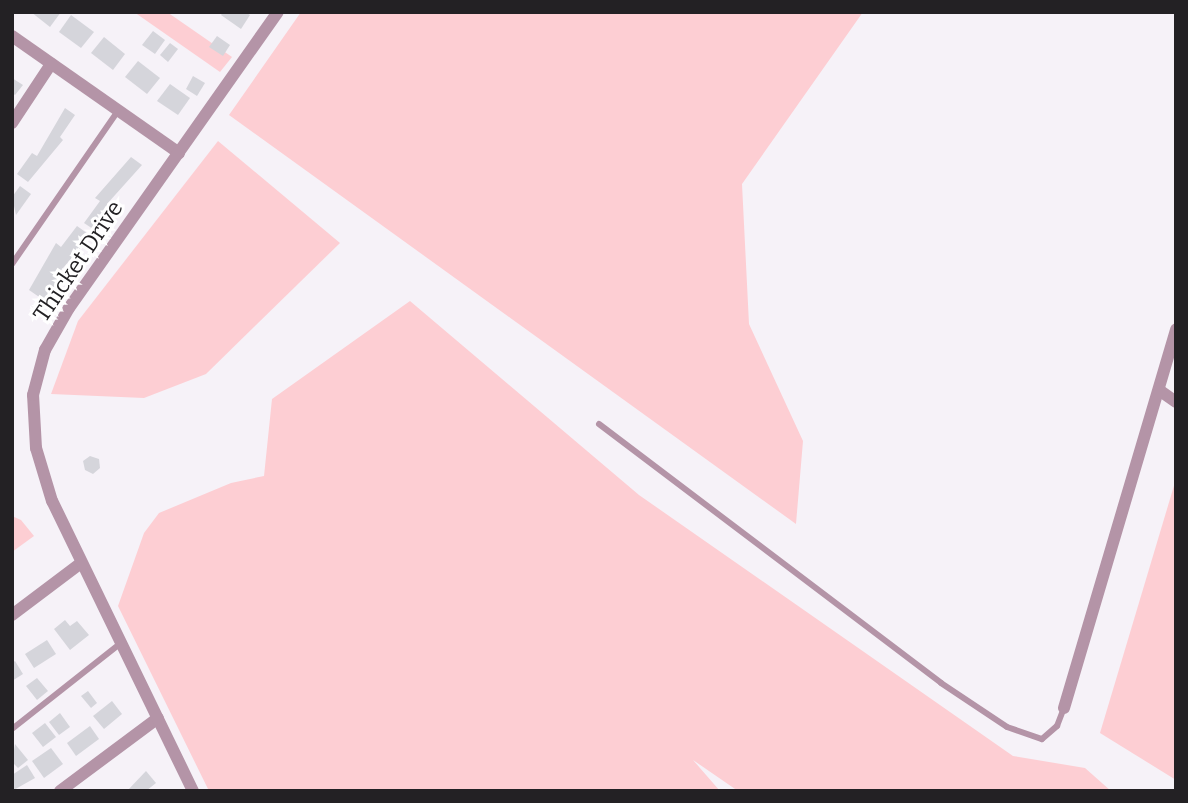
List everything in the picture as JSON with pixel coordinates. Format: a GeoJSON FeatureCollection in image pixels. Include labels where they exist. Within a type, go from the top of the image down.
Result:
{"type":"FeatureCollection","features":[{"type":"Feature","properties":{"kind":"street","name":"Thicket Drive"},"geometry":{"type":"LineString","coordinates":[[193,791],[81,563],[38,460],[32,409],[36,377],[58,325],[278,12]]}},
{"type":"Feature","properties":{"kind":"street"},"geometry":{"type":"LineString","coordinates":[[12,36],[178,153]]}},
{"type":"Feature","properties":{"kind":"street"},"geometry":{"type":"LineString","coordinates":[[12,123],[51,64]]}},
{"type":"Feature","properties":{"kind":"street"},"geometry":{"type":"LineString","coordinates":[[1064,708],[1176,329]]}},
{"type":"Feature","properties":{"kind":"street"},"geometry":{"type":"LineString","coordinates":[[1159,390],[1176,402]]}},
{"type":"Feature","properties":{"kind":"street"},"geometry":{"type":"LineString","coordinates":[[12,615],[81,563]]}},
{"type":"Feature","properties":{"kind":"street"},"geometry":{"type":"LineString","coordinates":[[60,791],[158,718]]}},
{"type":"Feature","properties":{"kind":"lane"},"geometry":{"type":"LineString","coordinates":[[12,264],[118,111]]}},
{"type":"Feature","properties":{"kind":"lane"},"geometry":{"type":"LineString","coordinates":[[599,424],[941,683],[1007,727],[1042,739],[1058,726],[1064,708]]}},
{"type":"Feature","properties":{"kind":"lane"},"geometry":{"type":"LineString","coordinates":[[12,729],[121,643]]}},
{"type":"Feature","properties":{"kind":"shaded area"},"geometry":{"type":"Polygon","coordinates":[[[134,12],[167,12],[232,57],[220,72],[134,12]]]}},
{"type":"Feature","properties":{"kind":"shaded area"},"geometry":{"type":"Polygon","coordinates":[[[301,12],[863,12],[742,184],[749,324],[803,441],[796,524],[229,115],[301,12]]]}},
{"type":"Feature","properties":{"kind":"shaded area"},"geometry":{"type":"Polygon","coordinates":[[[218,141],[340,243],[206,374],[144,398],[51,394],[78,321],[218,141]]]}},
{"type":"Feature","properties":{"kind":"shaded area"},"geometry":{"type":"Polygon","coordinates":[[[410,301],[639,495],[1013,756],[1085,768],[1111,791],[738,791],[693,760],[720,791],[209,791],[118,606],[144,533],[159,513],[231,483],[264,476],[272,399],[410,301]]]}},
{"type":"Feature","properties":{"kind":"shaded area"},"geometry":{"type":"Polygon","coordinates":[[[1176,479],[1176,780],[1100,733],[1176,479]]]}},
{"type":"Feature","properties":{"kind":"shaded area"},"geometry":{"type":"Polygon","coordinates":[[[12,516],[21,520],[34,536],[12,552],[12,516]]]}},
{"type":"Feature","properties":{"kind":"building"},"geometry":{"type":"Polygon","coordinates":[[[31,12],[61,12],[50,27],[31,12]]]}},
{"type":"Feature","properties":{"kind":"building"},"geometry":{"type":"Polygon","coordinates":[[[223,12],[245,12],[250,15],[241,29],[221,15],[223,12]]]}},
{"type":"Feature","properties":{"kind":"building"},"geometry":{"type":"Polygon","coordinates":[[[71,15],[94,32],[81,48],[59,32],[71,15]]]}},
{"type":"Feature","properties":{"kind":"building"},"geometry":{"type":"Polygon","coordinates":[[[153,31],[165,40],[155,54],[142,45],[153,31]]]}},
{"type":"Feature","properties":{"kind":"building"},"geometry":{"type":"Polygon","coordinates":[[[217,36],[230,45],[223,56],[209,47],[217,36]]]}},
{"type":"Feature","properties":{"kind":"building"},"geometry":{"type":"Polygon","coordinates":[[[104,37],[125,54],[113,70],[91,53],[104,37]]]}},
{"type":"Feature","properties":{"kind":"building"},"geometry":{"type":"Polygon","coordinates":[[[170,43],[178,49],[168,62],[160,55],[170,43]]]}},
{"type":"Feature","properties":{"kind":"building"},"geometry":{"type":"Polygon","coordinates":[[[138,61],[160,78],[147,94],[125,77],[138,61]]]}},
{"type":"Feature","properties":{"kind":"building"},"geometry":{"type":"Polygon","coordinates":[[[193,76],[205,83],[197,96],[186,89],[193,76]]]}},
{"type":"Feature","properties":{"kind":"building"},"geometry":{"type":"Polygon","coordinates":[[[12,78],[23,85],[15,95],[12,93],[12,78]]]}},
{"type":"Feature","properties":{"kind":"building"},"geometry":{"type":"Polygon","coordinates":[[[170,84],[190,98],[178,115],[157,101],[170,84]]]}},
{"type":"Feature","properties":{"kind":"building"},"geometry":{"type":"Polygon","coordinates":[[[65,108],[75,115],[60,137],[63,140],[28,182],[17,174],[32,153],[37,156],[65,108]]]}},
{"type":"Feature","properties":{"kind":"building"},"geometry":{"type":"Polygon","coordinates":[[[131,157],[142,165],[107,204],[112,208],[96,231],[84,223],[100,201],[95,198],[131,157]]]}},
{"type":"Feature","properties":{"kind":"building"},"geometry":{"type":"Polygon","coordinates":[[[20,186],[31,194],[16,215],[12,197],[20,186]]]}},
{"type":"Feature","properties":{"kind":"building"},"geometry":{"type":"Polygon","coordinates":[[[77,226],[91,236],[56,276],[60,279],[45,301],[29,290],[56,243],[61,247],[77,226]]]}},
{"type":"Feature","properties":{"kind":"building"},"geometry":{"type":"Polygon","coordinates":[[[90,456],[99,459],[100,468],[93,474],[85,470],[83,461],[90,456]]]}},
{"type":"Feature","properties":{"kind":"building"},"geometry":{"type":"Polygon","coordinates":[[[65,620],[70,626],[77,621],[89,635],[70,650],[54,629],[65,620]]]}},
{"type":"Feature","properties":{"kind":"building"},"geometry":{"type":"Polygon","coordinates":[[[47,640],[56,654],[34,668],[25,654],[47,640]]]}},
{"type":"Feature","properties":{"kind":"building"},"geometry":{"type":"Polygon","coordinates":[[[15,661],[23,674],[12,681],[12,663],[15,661]]]}},
{"type":"Feature","properties":{"kind":"building"},"geometry":{"type":"Polygon","coordinates":[[[37,678],[48,691],[37,700],[26,686],[37,678]]]}},
{"type":"Feature","properties":{"kind":"building"},"geometry":{"type":"Polygon","coordinates":[[[88,691],[97,703],[91,708],[81,696],[88,691]]]}},
{"type":"Feature","properties":{"kind":"building"},"geometry":{"type":"Polygon","coordinates":[[[112,701],[122,714],[104,729],[93,716],[112,701]]]}},
{"type":"Feature","properties":{"kind":"building"},"geometry":{"type":"Polygon","coordinates":[[[60,713],[70,727],[59,735],[49,722],[60,713]]]}},
{"type":"Feature","properties":{"kind":"building"},"geometry":{"type":"Polygon","coordinates":[[[45,723],[56,737],[43,747],[32,733],[45,723]]]}},
{"type":"Feature","properties":{"kind":"building"},"geometry":{"type":"Polygon","coordinates":[[[90,726],[99,739],[76,756],[67,743],[90,726]]]}},
{"type":"Feature","properties":{"kind":"building"},"geometry":{"type":"Polygon","coordinates":[[[15,744],[28,760],[18,768],[12,762],[15,744]]]}},
{"type":"Feature","properties":{"kind":"building"},"geometry":{"type":"Polygon","coordinates":[[[51,748],[63,764],[44,778],[32,761],[51,748]]]}},
{"type":"Feature","properties":{"kind":"building"},"geometry":{"type":"Polygon","coordinates":[[[27,765],[35,778],[12,791],[12,775],[27,765]]]}},
{"type":"Feature","properties":{"kind":"building"},"geometry":{"type":"Polygon","coordinates":[[[146,771],[156,783],[146,791],[127,791],[146,771]]]}}]}
